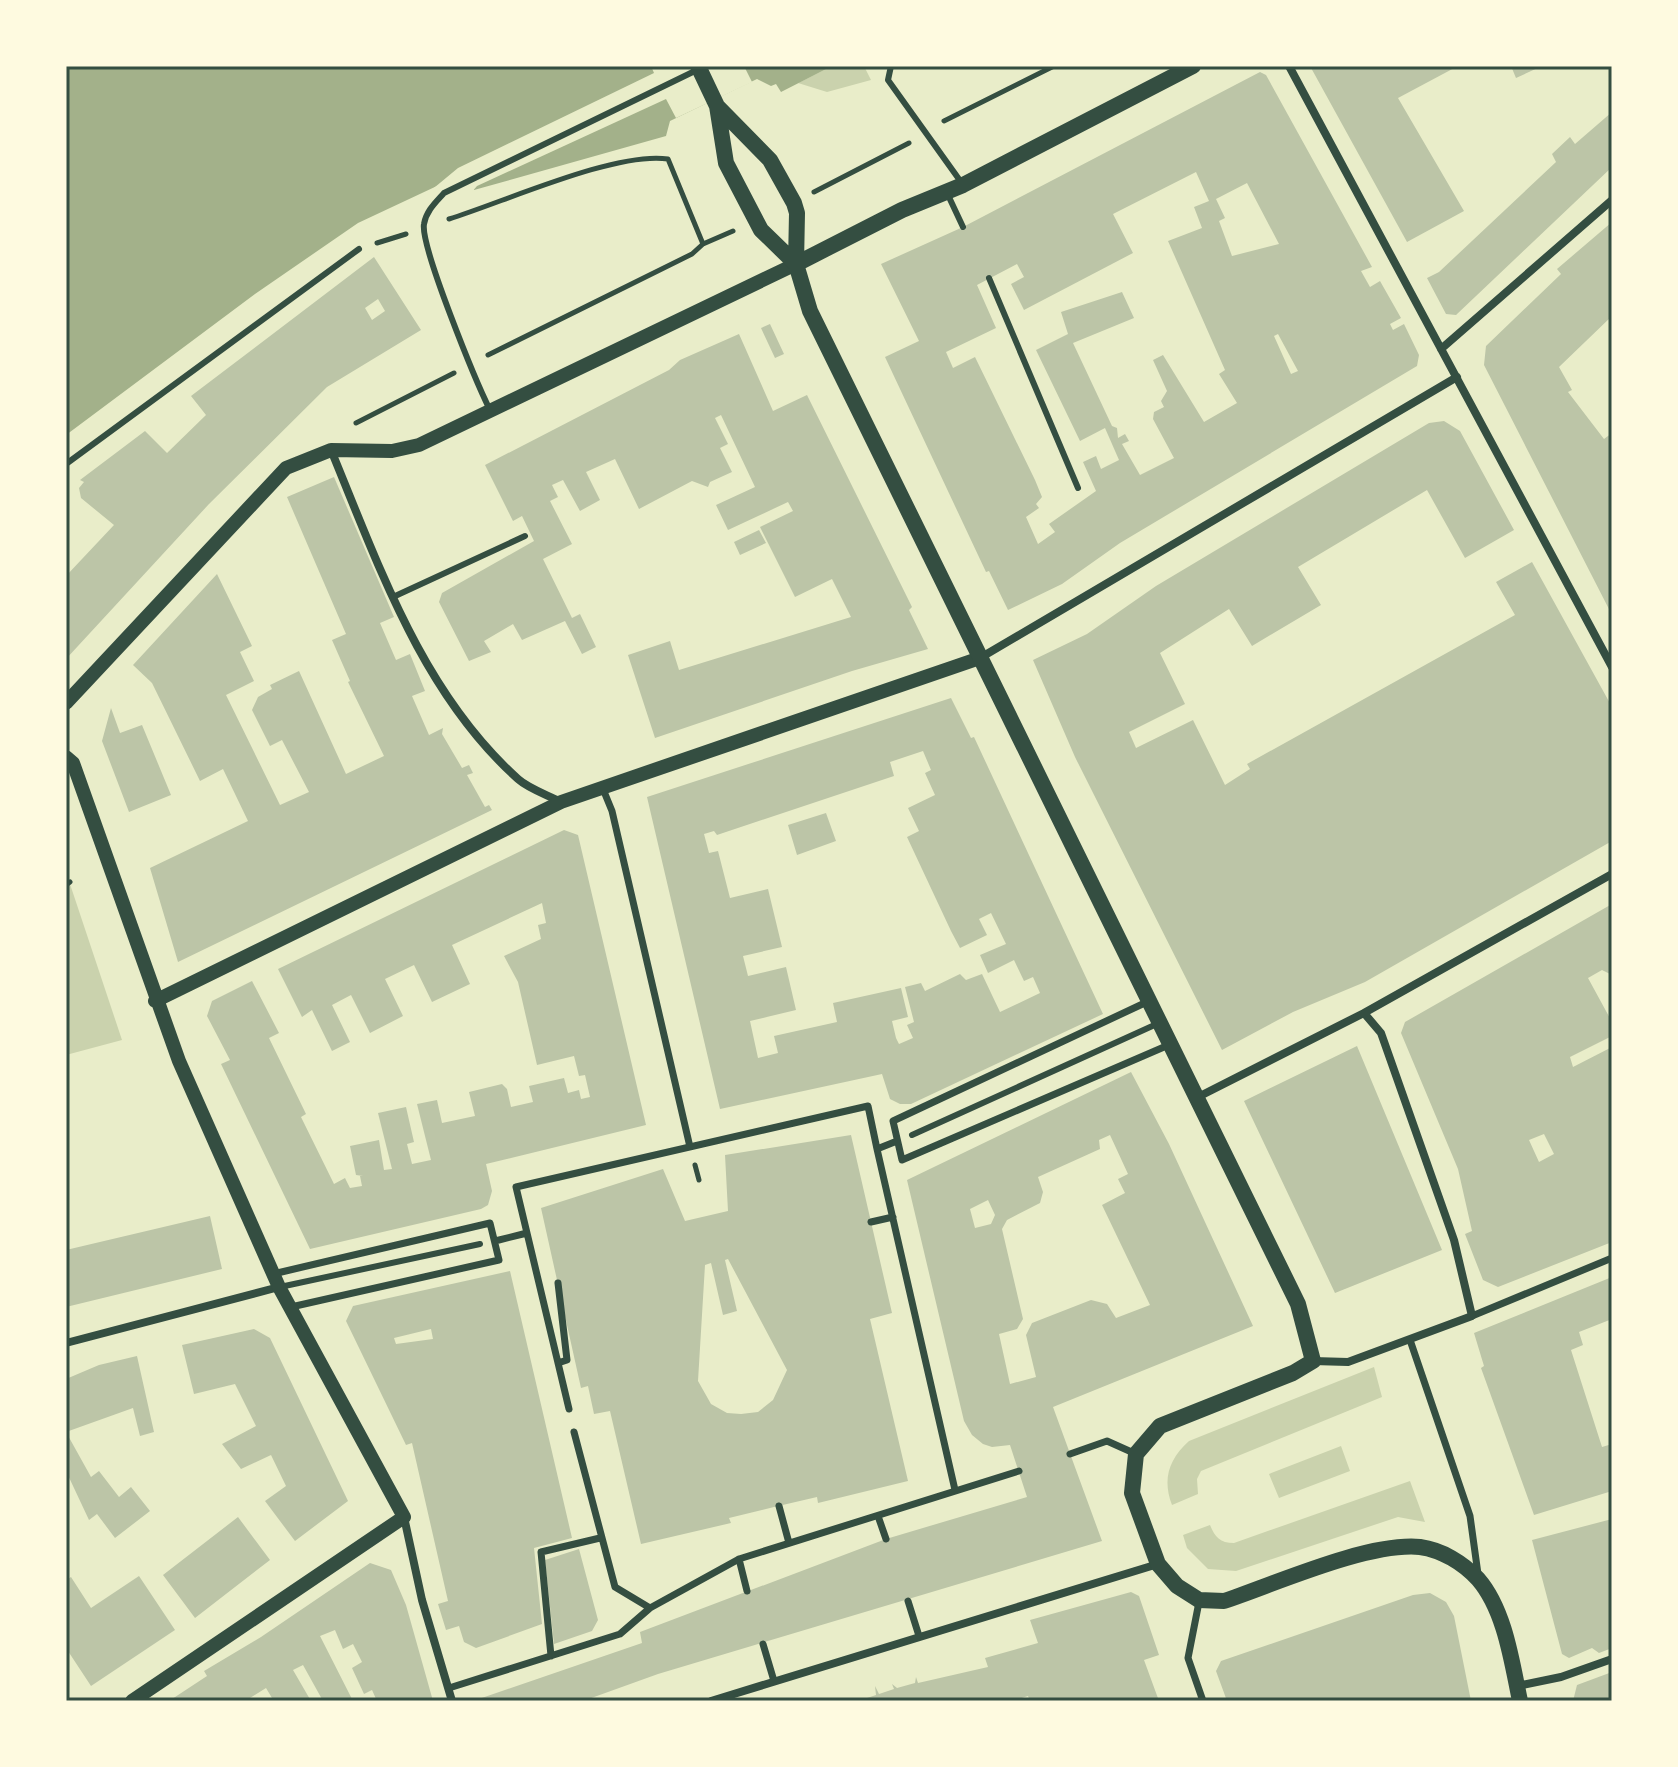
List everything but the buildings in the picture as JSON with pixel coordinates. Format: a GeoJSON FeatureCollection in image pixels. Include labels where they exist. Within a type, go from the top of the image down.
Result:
{"type":"FeatureCollection","features":[{"type":"Feature","properties":{"kind":"main road"},"geometry":{"type":"LineString","coordinates":[[698,66],[717,106],[726,163],[761,230],[796,264]]}},
{"type":"Feature","properties":{"kind":"main road"},"geometry":{"type":"LineString","coordinates":[[796,264],[902,210],[963,185],[1193,66]]}},
{"type":"Feature","properties":{"kind":"main road"},"geometry":{"type":"LineString","coordinates":[[717,106],[770,160],[794,203],[797,213],[796,264],[810,311],[1298,1304],[1313,1361],[1293,1373],[1160,1426],[1136,1454],[1132,1493],[1158,1564],[1177,1586],[1199,1600],[1224,1601],[1395,1547],[1440,1552],[1459,1562],[1479,1580],[1506,1641],[1519,1693]]}},
{"type":"Feature","properties":{"kind":"street"},"geometry":{"type":"LineString","coordinates":[[1289,66],[1612,667]]}},
{"type":"Feature","properties":{"kind":"street"},"geometry":{"type":"LineString","coordinates":[[1441,349],[1612,200]]}},
{"type":"Feature","properties":{"kind":"street"},"geometry":{"type":"LineString","coordinates":[[66,703],[286,468],[331,450],[392,451],[419,445],[796,264]]}},
{"type":"Feature","properties":{"kind":"street"},"geometry":{"type":"LineString","coordinates":[[155,1001],[561,802],[980,658],[1457,377]]}},
{"type":"Feature","properties":{"kind":"street"},"geometry":{"type":"LineString","coordinates":[[331,450],[393,597],[426,666],[464,718],[519,780],[561,802]]}},
{"type":"Feature","properties":{"kind":"street"},"geometry":{"type":"LineString","coordinates":[[66,757],[73,763],[155,1001],[179,1061],[276,1280],[404,1517],[422,1600],[452,1701]]}},
{"type":"Feature","properties":{"kind":"street"},"geometry":{"type":"LineString","coordinates":[[602,787],[612,811],[690,1147]]}},
{"type":"Feature","properties":{"kind":"street"},"geometry":{"type":"LineString","coordinates":[[1198,1097],[1364,1013],[1612,874]]}},
{"type":"Feature","properties":{"kind":"street"},"geometry":{"type":"LineString","coordinates":[[1151,1000],[893,1121],[902,1160],[1172,1044]]}},
{"type":"Feature","properties":{"kind":"street"},"geometry":{"type":"LineString","coordinates":[[1364,1013],[1381,1033],[1454,1240],[1472,1316]]}},
{"type":"Feature","properties":{"kind":"street"},"geometry":{"type":"LineString","coordinates":[[569,1409],[516,1187],[868,1106],[955,1490]]}},
{"type":"Feature","properties":{"kind":"street"},"geometry":{"type":"LineString","coordinates":[[877,1149],[897,1141]]}},
{"type":"Feature","properties":{"kind":"street"},"geometry":{"type":"LineString","coordinates":[[871,1222],[893,1217]]}},
{"type":"Feature","properties":{"kind":"street"},"geometry":{"type":"LineString","coordinates":[[66,1343],[276,1280],[490,1223],[499,1260],[290,1307]]}},
{"type":"Feature","properties":{"kind":"street"},"geometry":{"type":"LineString","coordinates":[[495,1241],[527,1233]]}},
{"type":"Feature","properties":{"kind":"street"},"geometry":{"type":"LineString","coordinates":[[1313,1361],[1348,1362],[1472,1316],[1612,1258]]}},
{"type":"Feature","properties":{"kind":"street"},"geometry":{"type":"LineString","coordinates":[[558,1283],[567,1360],[558,1363]]}},
{"type":"Feature","properties":{"kind":"street"},"geometry":{"type":"LineString","coordinates":[[1410,1340],[1470,1516],[1479,1580]]}},
{"type":"Feature","properties":{"kind":"street"},"geometry":{"type":"LineString","coordinates":[[574,1432],[615,1587],[650,1608]]}},
{"type":"Feature","properties":{"kind":"street"},"geometry":{"type":"LineString","coordinates":[[1070,1454],[1107,1441],[1136,1454]]}},
{"type":"Feature","properties":{"kind":"street"},"geometry":{"type":"LineString","coordinates":[[449,1688],[620,1634],[650,1608],[739,1559],[1019,1471]]}},
{"type":"Feature","properties":{"kind":"street"},"geometry":{"type":"LineString","coordinates":[[779,1506],[789,1543]]}},
{"type":"Feature","properties":{"kind":"street"},"geometry":{"type":"LineString","coordinates":[[878,1516],[886,1539]]}},
{"type":"Feature","properties":{"kind":"street"},"geometry":{"type":"LineString","coordinates":[[132,1701],[404,1517]]}},
{"type":"Feature","properties":{"kind":"street"},"geometry":{"type":"LineString","coordinates":[[551,1656],[541,1552],[600,1538]]}},
{"type":"Feature","properties":{"kind":"street"},"geometry":{"type":"LineString","coordinates":[[739,1559],[747,1591]]}},
{"type":"Feature","properties":{"kind":"street"},"geometry":{"type":"LineString","coordinates":[[711,1701],[1158,1564]]}},
{"type":"Feature","properties":{"kind":"street"},"geometry":{"type":"LineString","coordinates":[[1199,1600],[1188,1658],[1203,1701]]}},
{"type":"Feature","properties":{"kind":"street"},"geometry":{"type":"LineString","coordinates":[[908,1601],[919,1636]]}},
{"type":"Feature","properties":{"kind":"street"},"geometry":{"type":"LineString","coordinates":[[763,1644],[774,1681]]}},
{"type":"Feature","properties":{"kind":"street"},"geometry":{"type":"LineString","coordinates":[[1519,1693],[1612,1659]]}},
{"type":"Feature","properties":{"kind":"lane"},"geometry":{"type":"LineString","coordinates":[[490,410],[443,295],[425,239],[424,225],[430,209],[444,193],[706,66]]}},
{"type":"Feature","properties":{"kind":"lane"},"geometry":{"type":"LineString","coordinates":[[891,66],[888,80],[963,185]]}},
{"type":"Feature","properties":{"kind":"lane"},"geometry":{"type":"LineString","coordinates":[[946,192],[963,227]]}},
{"type":"Feature","properties":{"kind":"lane"},"geometry":{"type":"LineString","coordinates":[[66,464],[359,249]]}},
{"type":"Feature","properties":{"kind":"lane"},"geometry":{"type":"LineString","coordinates":[[989,278],[1078,488]]}},
{"type":"Feature","properties":{"kind":"lane"},"geometry":{"type":"LineString","coordinates":[[393,597],[525,536]]}},
{"type":"Feature","properties":{"kind":"lane"},"geometry":{"type":"LineString","coordinates":[[912,1135],[1162,1022]]}},
{"type":"Feature","properties":{"kind":"lane"},"geometry":{"type":"LineString","coordinates":[[276,1280],[480,1244]]}},
{"type":"Feature","properties":{"kind":"path"},"geometry":{"type":"LineString","coordinates":[[794,203],[926,135],[944,121],[1054,66]]}},
{"type":"Feature","properties":{"kind":"path"},"geometry":{"type":"LineString","coordinates":[[439,223],[617,161],[657,157],[668,159],[703,244]]}},
{"type":"Feature","properties":{"kind":"path"},"geometry":{"type":"LineString","coordinates":[[331,450],[344,429],[692,254],[703,244],[758,221]]}},
{"type":"Feature","properties":{"kind":"path"},"geometry":{"type":"LineString","coordinates":[[359,249],[413,231]]}},
{"type":"Feature","properties":{"kind":"shaded area"},"geometry":{"type":"Polygon","coordinates":[[[66,66],[832,66],[781,92],[776,84],[771,86],[757,79],[670,121],[666,136],[474,190],[469,182],[454,178],[358,223],[255,294],[66,435],[66,66]]]}},
{"type":"Feature","properties":{"kind":"shaded area"},"geometry":{"type":"Polygon","coordinates":[[[832,66],[864,66],[871,80],[827,92],[798,83],[832,66]]]}},
{"type":"Feature","properties":{"kind":"shaded area"},"geometry":{"type":"Polygon","coordinates":[[[66,872],[122,1040],[66,1055],[66,872]]]}},
{"type":"Feature","properties":{"kind":"shaded area"},"geometry":{"type":"Polygon","coordinates":[[[1374,1367],[1382,1397],[1201,1471],[1197,1479],[1198,1494],[1172,1505],[1168,1487],[1169,1470],[1176,1455],[1189,1441],[1374,1367]]]}},
{"type":"Feature","properties":{"kind":"shaded area"},"geometry":{"type":"Polygon","coordinates":[[[1341,1446],[1350,1471],[1279,1498],[1269,1474],[1341,1446]]]}},
{"type":"Feature","properties":{"kind":"shaded area"},"geometry":{"type":"Polygon","coordinates":[[[1410,1481],[1425,1522],[1398,1517],[1236,1571],[1208,1569],[1187,1548],[1183,1535],[1210,1525],[1219,1538],[1234,1543],[1410,1481]]]}},
{"type":"Feature","properties":{"kind":"pier"},"geometry":{"type":"Polygon","coordinates":[[[651,66],[744,66],[752,82],[676,118],[666,99],[477,186],[471,193],[467,185],[454,182],[423,197],[458,168],[654,73],[651,66]]]}}]}
